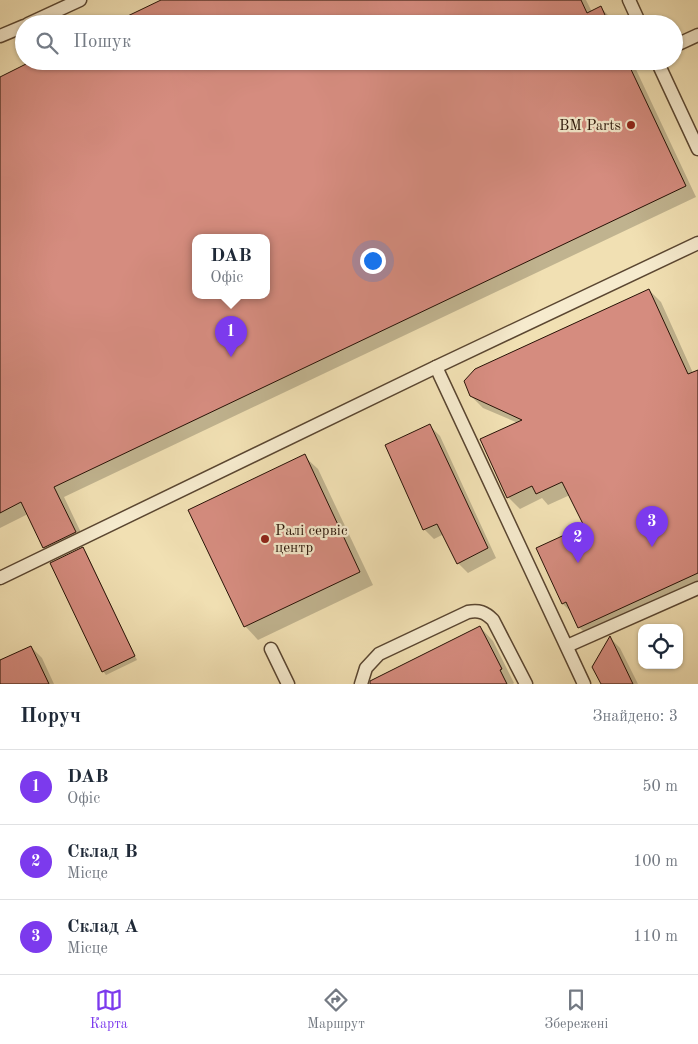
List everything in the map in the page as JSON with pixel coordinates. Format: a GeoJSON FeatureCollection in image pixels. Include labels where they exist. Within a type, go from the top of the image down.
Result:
{"type":"FeatureCollection","features":[{"type":"Feature","properties":{"kind":"lane"},"geometry":{"type":"LineString","coordinates":[[48,15],[80,0]]}},
{"type":"Feature","properties":{"kind":"lane"},"geometry":{"type":"LineString","coordinates":[[629,0],[636,15]]}},
{"type":"Feature","properties":{"kind":"lane"},"geometry":{"type":"LineString","coordinates":[[0,36],[15,30]]}},
{"type":"Feature","properties":{"kind":"lane"},"geometry":{"type":"LineString","coordinates":[[683,42],[698,35]]}},
{"type":"Feature","properties":{"kind":"lane"},"geometry":{"type":"LineString","coordinates":[[661,70],[698,149]]}},
{"type":"Feature","properties":{"kind":"lane"},"geometry":{"type":"LineString","coordinates":[[0,578],[436,367],[698,243]]}},
{"type":"Feature","properties":{"kind":"lane"},"geometry":{"type":"LineString","coordinates":[[436,367],[584,684]]}},
{"type":"Feature","properties":{"kind":"lane"},"geometry":{"type":"LineString","coordinates":[[567,646],[698,588]]}},
{"type":"Feature","properties":{"kind":"lane"},"geometry":{"type":"LineString","coordinates":[[361,684],[366,668],[379,654],[468,612],[478,611],[486,613],[494,620],[526,684]]}},
{"type":"Feature","properties":{"kind":"lane"},"geometry":{"type":"LineString","coordinates":[[271,649],[288,684]]}},
{"type":"Feature","properties":{"kind":"building"},"geometry":{"type":"Polygon","coordinates":[[[161,0],[581,0],[587,13],[601,6],[605,15],[130,15],[161,0]]]}},
{"type":"Feature","properties":{"kind":"building"},"geometry":{"type":"Polygon","coordinates":[[[15,70],[631,70],[686,186],[54,487],[76,532],[43,548],[21,502],[0,513],[0,77],[15,70]]]}},
{"type":"Feature","properties":{"kind":"building"},"geometry":{"type":"Polygon","coordinates":[[[649,289],[688,374],[698,370],[698,573],[578,628],[566,602],[562,604],[536,548],[584,526],[562,482],[536,494],[532,486],[507,498],[480,439],[522,420],[470,396],[464,381],[475,369],[649,289]]]}},
{"type":"Feature","properties":{"kind":"building"},"geometry":{"type":"Polygon","coordinates":[[[430,424],[488,548],[457,564],[437,524],[423,530],[385,445],[430,424]]]}},
{"type":"Feature","properties":{"kind":"building"},"geometry":{"type":"Polygon","coordinates":[[[305,454],[360,572],[244,627],[188,510],[305,454]]]}},
{"type":"Feature","properties":{"kind":"building"},"geometry":{"type":"Polygon","coordinates":[[[83,547],[135,656],[102,672],[50,563],[83,547]]]}},
{"type":"Feature","properties":{"kind":"building"},"geometry":{"type":"Polygon","coordinates":[[[480,626],[502,669],[500,670],[507,684],[370,684],[370,681],[480,626]]]}},
{"type":"Feature","properties":{"kind":"building"},"geometry":{"type":"Polygon","coordinates":[[[610,636],[633,684],[601,684],[592,667],[610,636]]]}},
{"type":"Feature","properties":{"kind":"building"},"geometry":{"type":"Polygon","coordinates":[[[31,646],[49,684],[0,684],[0,660],[31,646]]]}},
{"type":"Feature","properties":{"kind":"place","name":"BM Parts"},"geometry":{"type":"Point","coordinates":[631,125]}},
{"type":"Feature","properties":{"kind":"place","name":"DAB"},"geometry":{"type":"Point","coordinates":[231,357]}},
{"type":"Feature","properties":{"kind":"place","name":"Ралі сервіс центр"},"geometry":{"type":"Point","coordinates":[265,539]}},
{"type":"Feature","properties":{"kind":"place","name":"Склад A"},"geometry":{"type":"Point","coordinates":[652,547]}},
{"type":"Feature","properties":{"kind":"place","name":"Склад B"},"geometry":{"type":"Point","coordinates":[578,563]}}]}
